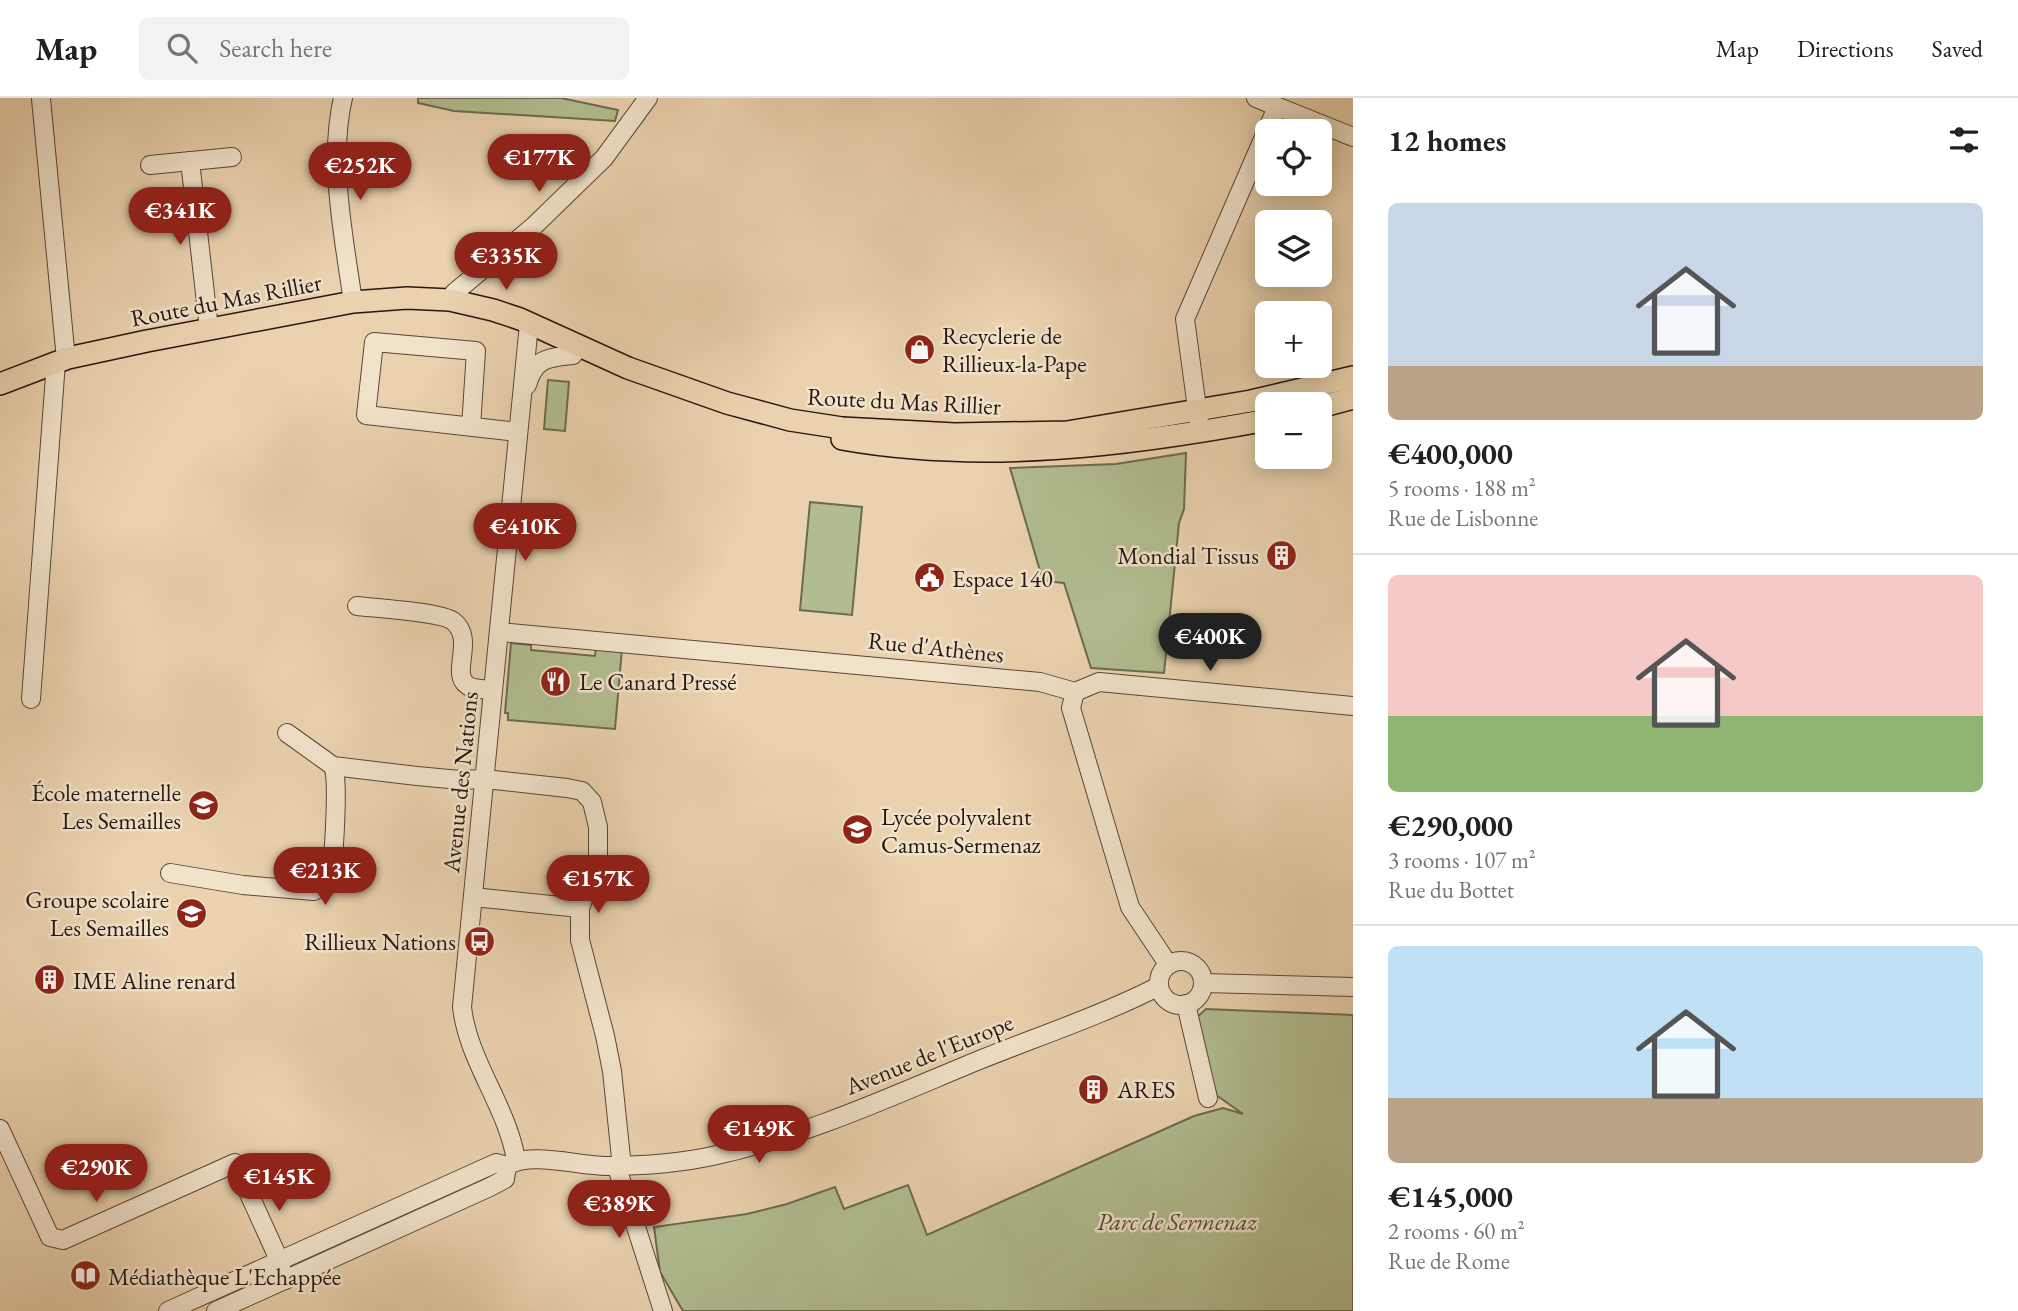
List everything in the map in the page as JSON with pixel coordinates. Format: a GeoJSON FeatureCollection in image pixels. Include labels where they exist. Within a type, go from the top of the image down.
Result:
{"type":"FeatureCollection","features":[{"type":"Feature","properties":{"kind":"main road","name":"Route du Mas Rillier"},"geometry":{"type":"LineString","coordinates":[[0,384],[62,360],[353,302],[407,298],[458,302],[727,403],[790,420],[842,428],[955,434],[1067,432],[1199,421],[1255,420]]}},
{"type":"Feature","properties":{"kind":"main road","name":"Route du Mas Rillier"},"geometry":{"type":"LineString","coordinates":[[528,329],[573,355],[695,402],[764,424],[880,446],[929,450],[1101,446],[1199,421],[1251,401],[1353,377]]}},
{"type":"Feature","properties":{"kind":"main road"},"geometry":{"type":"LineString","coordinates":[[1332,404],[1353,398]]}},
{"type":"Feature","properties":{"kind":"street"},"geometry":{"type":"LineString","coordinates":[[329,98],[337,125]]}},
{"type":"Feature","properties":{"kind":"street"},"geometry":{"type":"LineString","coordinates":[[343,98],[337,125],[339,190],[353,302]]}},
{"type":"Feature","properties":{"kind":"street"},"geometry":{"type":"LineString","coordinates":[[458,302],[454,293],[534,226],[604,158],[648,98]]}},
{"type":"Feature","properties":{"kind":"street"},"geometry":{"type":"LineString","coordinates":[[1256,98],[1353,138]]}},
{"type":"Feature","properties":{"kind":"street"},"geometry":{"type":"LineString","coordinates":[[31,699],[65,349],[41,99]]}},
{"type":"Feature","properties":{"kind":"street"},"geometry":{"type":"LineString","coordinates":[[1199,421],[1185,318],[1277,107]]}},
{"type":"Feature","properties":{"kind":"street"},"geometry":{"type":"LineString","coordinates":[[150,165],[232,157]]}},
{"type":"Feature","properties":{"kind":"street"},"geometry":{"type":"LineString","coordinates":[[190,161],[209,329]]}},
{"type":"Feature","properties":{"kind":"street","name":"Avenue des Nations"},"geometry":{"type":"LineString","coordinates":[[512,1163],[512,1138],[464,1030],[461,1007],[528,329]]}},
{"type":"Feature","properties":{"kind":"street"},"geometry":{"type":"LineString","coordinates":[[471,427],[475,351],[374,342],[366,415],[471,427],[518,432]]}},
{"type":"Feature","properties":{"kind":"street","name":"Avenue des Nations"},"geometry":{"type":"LineString","coordinates":[[523,399],[537,364],[546,359],[573,355]]}},
{"type":"Feature","properties":{"kind":"street"},"geometry":{"type":"LineString","coordinates":[[357,606],[450,618],[462,631],[464,639],[461,676],[464,683],[470,687],[494,690]]}},
{"type":"Feature","properties":{"kind":"street","name":"Rue d'Athènes"},"geometry":{"type":"LineString","coordinates":[[499,632],[1040,682],[1075,692]]}},
{"type":"Feature","properties":{"kind":"street"},"geometry":{"type":"LineString","coordinates":[[1168,964],[1130,906],[1071,708],[1075,692],[1099,682],[1353,706]]}},
{"type":"Feature","properties":{"kind":"street"},"geometry":{"type":"LineString","coordinates":[[287,733],[333,766],[449,779],[485,779],[582,791],[592,802],[598,827],[598,860],[580,908],[580,940],[612,1071],[621,1158],[618,1174],[663,1311]]}},
{"type":"Feature","properties":{"kind":"street"},"geometry":{"type":"LineString","coordinates":[[170,873],[243,885],[314,891],[330,878],[337,786],[333,766]]}},
{"type":"Feature","properties":{"kind":"street"},"geometry":{"type":"LineString","coordinates":[[473,897],[580,908]]}},
{"type":"Feature","properties":{"kind":"street"},"geometry":{"type":"LineString","coordinates":[[1184,961],[1191,963],[1202,975],[1203,983],[1198,996],[1186,1004],[1172,1003],[1165,999],[1159,986],[1161,974],[1168,964],[1184,961]]}},
{"type":"Feature","properties":{"kind":"street"},"geometry":{"type":"LineString","coordinates":[[1203,983],[1353,987]]}},
{"type":"Feature","properties":{"kind":"street","name":"Avenue de l'Europe"},"geometry":{"type":"LineString","coordinates":[[168,1311],[496,1163],[620,1165],[714,1156],[784,1138],[1159,986]]}},
{"type":"Feature","properties":{"kind":"street"},"geometry":{"type":"LineString","coordinates":[[1186,1004],[1208,1098]]}},
{"type":"Feature","properties":{"kind":"street"},"geometry":{"type":"LineString","coordinates":[[0,1129],[50,1237],[63,1240],[235,1163],[275,1251],[285,1280]]}},
{"type":"Feature","properties":{"kind":"street"},"geometry":{"type":"LineString","coordinates":[[216,1311],[490,1187],[505,1178],[512,1163]]}},
{"type":"Feature","properties":{"kind":"green space"},"geometry":{"type":"Polygon","coordinates":[[[418,98],[561,98],[618,110],[615,121],[454,111],[418,103],[418,98]]]}},
{"type":"Feature","properties":{"kind":"green space"},"geometry":{"type":"Polygon","coordinates":[[[548,380],[569,382],[565,431],[544,429],[548,380]]]}},
{"type":"Feature","properties":{"kind":"green space"},"geometry":{"type":"Polygon","coordinates":[[[1186,453],[1184,509],[1179,523],[1164,673],[1091,668],[1064,583],[1043,581],[1010,468],[1116,464],[1186,453]]]}},
{"type":"Feature","properties":{"kind":"green space"},"geometry":{"type":"Polygon","coordinates":[[[810,502],[862,507],[852,615],[800,610],[810,502]]]}},
{"type":"Feature","properties":{"kind":"green space"},"geometry":{"type":"Polygon","coordinates":[[[511,643],[531,645],[531,650],[595,656],[596,647],[622,649],[615,729],[508,720],[508,713],[505,713],[511,643]]]}},
{"type":"Feature","properties":{"kind":"green space","name":"Parc de Sermenaz"},"geometry":{"type":"Polygon","coordinates":[[[1206,1009],[1353,1015],[1353,1311],[683,1311],[660,1272],[654,1227],[747,1214],[787,1204],[835,1187],[844,1209],[908,1185],[927,1235],[1194,1116],[1223,1108],[1243,1114],[1216,1095],[1196,1018],[1206,1009]]]}},
{"type":"Feature","properties":{"kind":"place","name":"Recyclerie de Rillieux-la-Pape"},"geometry":{"type":"Point","coordinates":[919,349]}},
{"type":"Feature","properties":{"kind":"place","name":"Mondial Tissus"},"geometry":{"type":"Point","coordinates":[1282,555]}},
{"type":"Feature","properties":{"kind":"place","name":"Espace 140"},"geometry":{"type":"Point","coordinates":[929,578]}},
{"type":"Feature","properties":{"kind":"place","name":"Le Canard Pressé"},"geometry":{"type":"Point","coordinates":[556,681]}},
{"type":"Feature","properties":{"kind":"place","name":"École maternelle Les Semailles"},"geometry":{"type":"Point","coordinates":[204,806]}},
{"type":"Feature","properties":{"kind":"place","name":"Lycée polyvalent Camus-Sermenaz"},"geometry":{"type":"Point","coordinates":[858,830]}},
{"type":"Feature","properties":{"kind":"place","name":"Groupe scolaire Les Semailles"},"geometry":{"type":"Point","coordinates":[192,913]}},
{"type":"Feature","properties":{"kind":"place","name":"Rillieux Nations"},"geometry":{"type":"Point","coordinates":[479,941]}},
{"type":"Feature","properties":{"kind":"place","name":"IME Aline renard"},"geometry":{"type":"Point","coordinates":[50,980]}},
{"type":"Feature","properties":{"kind":"place","name":"ARES"},"geometry":{"type":"Point","coordinates":[1094,1089]}},
{"type":"Feature","properties":{"kind":"place","name":"Médiathèque L'Echappée"},"geometry":{"type":"Point","coordinates":[85,1276]}}]}
